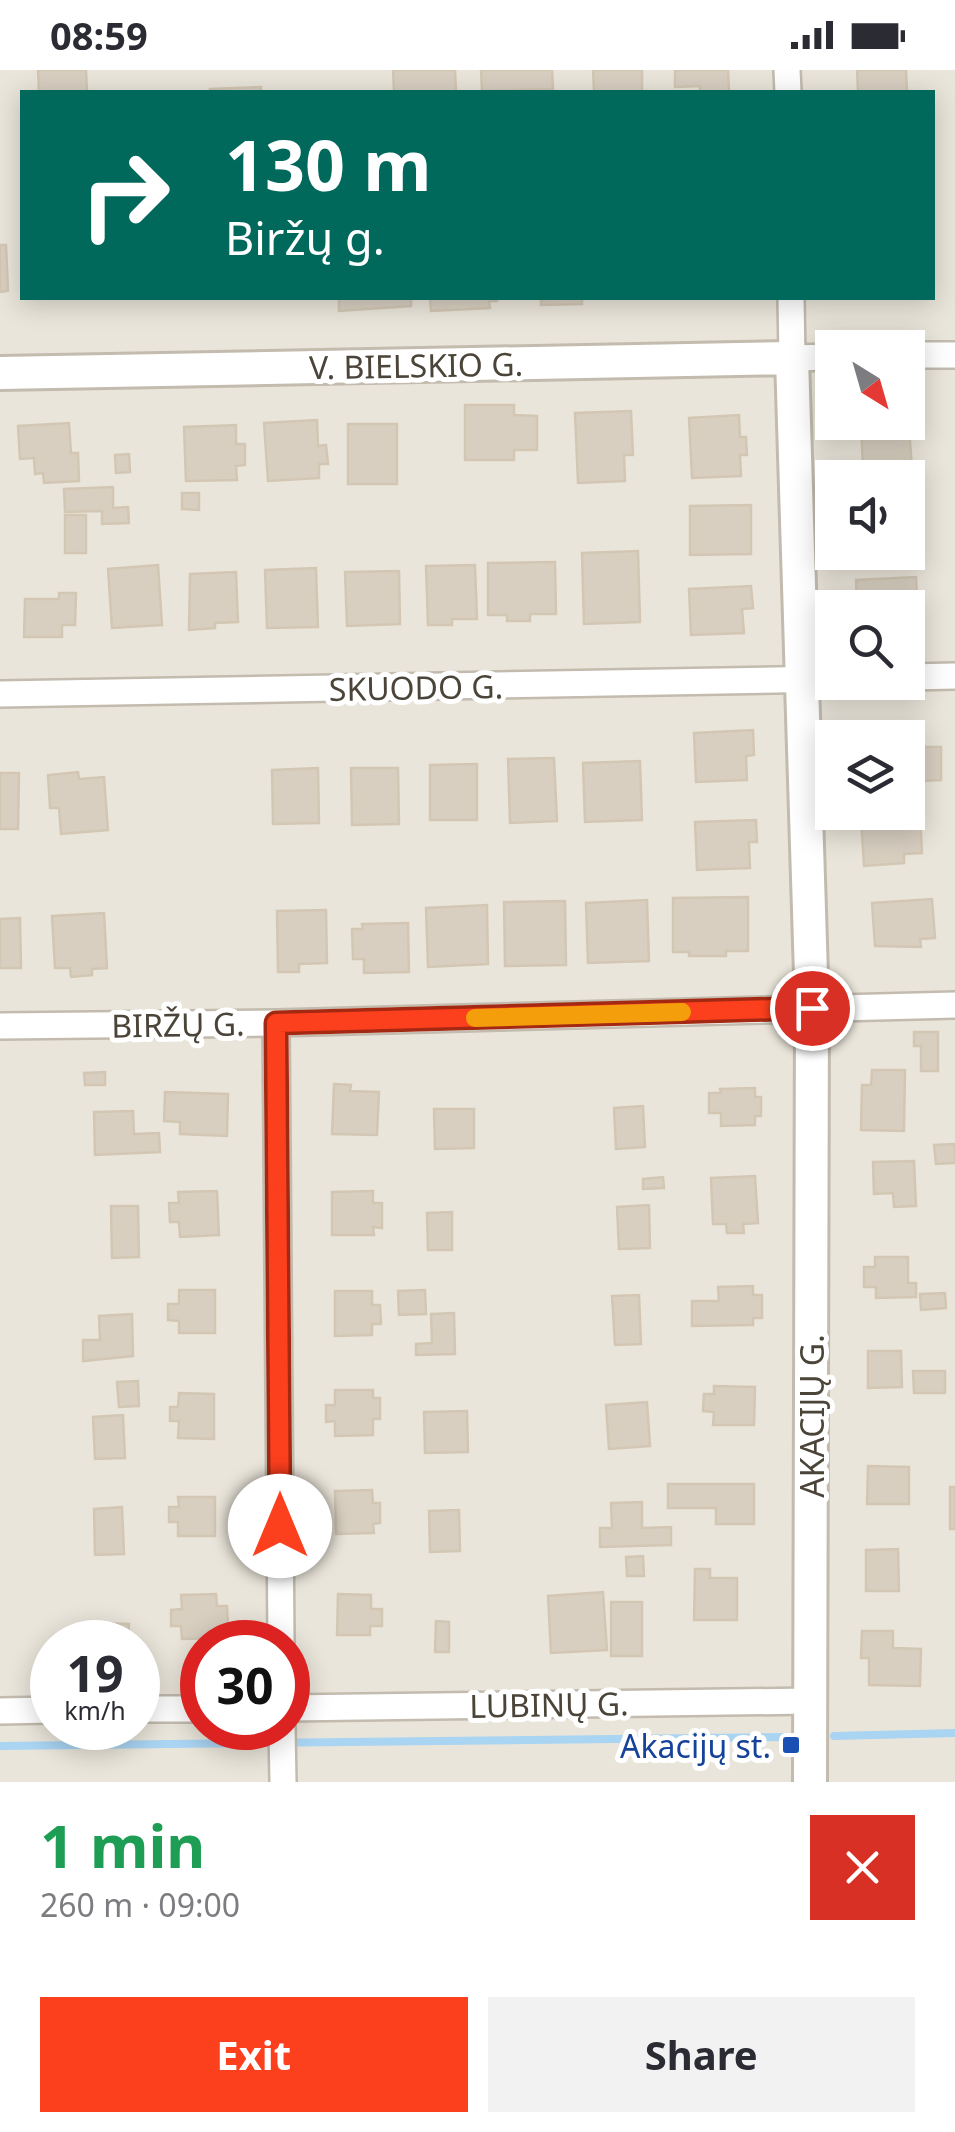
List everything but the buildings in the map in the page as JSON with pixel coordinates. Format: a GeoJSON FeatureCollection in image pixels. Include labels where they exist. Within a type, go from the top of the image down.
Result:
{"type":"FeatureCollection","features":[{"type":"Feature","properties":{"kind":"street"},"geometry":{"type":"LineString","coordinates":[[791,300],[792,358]]}},
{"type":"Feature","properties":{"kind":"street"},"geometry":{"type":"LineString","coordinates":[[925,355],[955,354]]}},
{"type":"Feature","properties":{"kind":"street","name":"V. BIELSKIO G."},"geometry":{"type":"LineString","coordinates":[[0,372],[815,357]]}},
{"type":"Feature","properties":{"kind":"street","name":"AKACIJŲ G."},"geometry":{"type":"LineString","coordinates":[[792,358],[815,654]]}},
{"type":"Feature","properties":{"kind":"street"},"geometry":{"type":"LineString","coordinates":[[925,677],[955,676]]}},
{"type":"Feature","properties":{"kind":"street","name":"SKUODO G."},"geometry":{"type":"LineString","coordinates":[[0,694],[815,680]]}},
{"type":"Feature","properties":{"kind":"street","name":"AKACIJŲ G."},"geometry":{"type":"LineString","coordinates":[[810,1782],[817,700]]}},
{"type":"Feature","properties":{"kind":"street","name":"BIRŽŲ G."},"geometry":{"type":"LineString","coordinates":[[0,1026],[276,1023],[955,1005]]}},
{"type":"Feature","properties":{"kind":"street"},"geometry":{"type":"LineString","coordinates":[[276,1023],[280,1620]]}},
{"type":"Feature","properties":{"kind":"street","name":"LUBINŲ G."},"geometry":{"type":"LineString","coordinates":[[310,1708],[810,1701]]}},
{"type":"Feature","properties":{"kind":"street"},"geometry":{"type":"LineString","coordinates":[[0,1711],[30,1710]]}},
{"type":"Feature","properties":{"kind":"shaded area"},"geometry":{"type":"Polygon","coordinates":[[[0,70],[955,70],[955,1782],[0,1782],[0,70]]]}},
{"type":"Feature","properties":{"kind":"waterway"},"geometry":{"type":"LineString","coordinates":[[834,1736],[955,1733]]}},
{"type":"Feature","properties":{"kind":"waterway"},"geometry":{"type":"LineString","coordinates":[[0,1746],[791,1737]]}},
{"type":"Feature","properties":{"kind":"slow traffic"},"geometry":{"type":"LineString","coordinates":[[475,1018],[682,1012]]}},
{"type":"Feature","properties":{"kind":"place","name":"Akacijų st."},"geometry":{"type":"Point","coordinates":[791,1745]}},
{"type":"Feature","properties":{"kind":"route"},"geometry":{"type":"LineString","coordinates":[[280,1526],[276,1023],[812,1008]]}}]}
